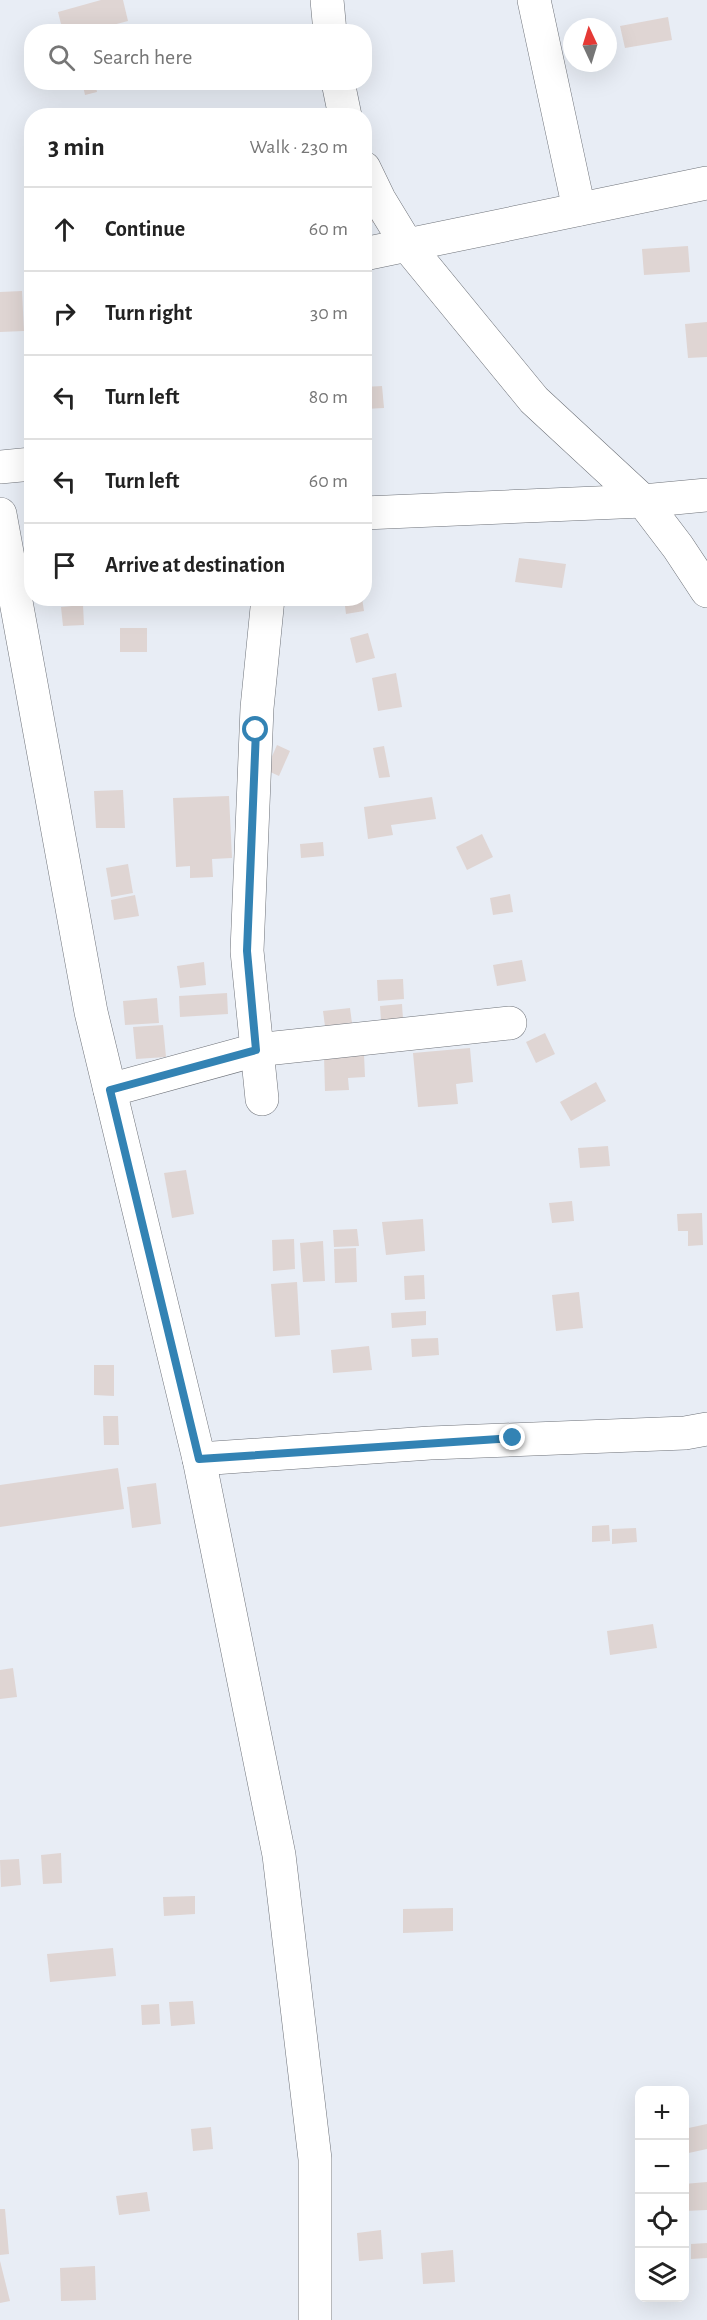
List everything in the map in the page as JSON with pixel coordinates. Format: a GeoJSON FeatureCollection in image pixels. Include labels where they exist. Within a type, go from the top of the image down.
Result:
{"type":"FeatureCollection","features":[{"type":"Feature","properties":{"kind":"street"},"geometry":{"type":"LineString","coordinates":[[319,0],[327,0],[329,24]]}},
{"type":"Feature","properties":{"kind":"street"},"geometry":{"type":"LineString","coordinates":[[534,0],[579,209]]}},
{"type":"Feature","properties":{"kind":"street"},"geometry":{"type":"LineString","coordinates":[[340,90],[343,108]]}},
{"type":"Feature","properties":{"kind":"street"},"geometry":{"type":"LineString","coordinates":[[372,252],[707,183]]}},
{"type":"Feature","properties":{"kind":"street"},"geometry":{"type":"LineString","coordinates":[[372,184],[407,245],[534,400],[643,501],[678,547],[707,591]]}},
{"type":"Feature","properties":{"kind":"street"},"geometry":{"type":"LineString","coordinates":[[0,467],[24,465]]}},
{"type":"Feature","properties":{"kind":"street"},"geometry":{"type":"LineString","coordinates":[[372,513],[643,501],[707,495]]}},
{"type":"Feature","properties":{"kind":"street"},"geometry":{"type":"LineString","coordinates":[[0,514],[91,1012],[199,1459],[279,1855],[315,2159],[315,2320]]}},
{"type":"Feature","properties":{"kind":"street"},"geometry":{"type":"LineString","coordinates":[[262,1099],[247,951],[257,708],[267,606]]}},
{"type":"Feature","properties":{"kind":"street"},"geometry":{"type":"LineString","coordinates":[[110,1090],[256,1050],[510,1023]]}},
{"type":"Feature","properties":{"kind":"street"},"geometry":{"type":"LineString","coordinates":[[199,1459],[453,1441],[685,1432],[707,1429]]}},
{"type":"Feature","properties":{"kind":"building"},"geometry":{"type":"Polygon","coordinates":[[[101,0],[123,0],[128,21],[117,24],[61,24],[58,12],[101,0]]]}},
{"type":"Feature","properties":{"kind":"building"},"geometry":{"type":"Polygon","coordinates":[[[668,17],[672,40],[625,48],[620,26],[668,17]]]}},
{"type":"Feature","properties":{"kind":"building"},"geometry":{"type":"Polygon","coordinates":[[[84,90],[97,90],[97,92],[85,95],[84,90]]]}},
{"type":"Feature","properties":{"kind":"building"},"geometry":{"type":"Polygon","coordinates":[[[688,246],[690,272],[644,275],[642,249],[688,246]]]}},
{"type":"Feature","properties":{"kind":"building"},"geometry":{"type":"Polygon","coordinates":[[[22,291],[24,331],[0,332],[0,292],[22,291]]]}},
{"type":"Feature","properties":{"kind":"building"},"geometry":{"type":"Polygon","coordinates":[[[707,322],[707,357],[688,358],[685,324],[707,322]]]}},
{"type":"Feature","properties":{"kind":"building"},"geometry":{"type":"Polygon","coordinates":[[[382,386],[384,408],[372,409],[372,387],[382,386]]]}},
{"type":"Feature","properties":{"kind":"building"},"geometry":{"type":"Polygon","coordinates":[[[519,558],[566,564],[562,588],[515,582],[519,558]]]}},
{"type":"Feature","properties":{"kind":"building"},"geometry":{"type":"Polygon","coordinates":[[[83,606],[84,625],[63,626],[61,607],[83,606]]]}},
{"type":"Feature","properties":{"kind":"building"},"geometry":{"type":"Polygon","coordinates":[[[345,606],[363,606],[364,611],[346,614],[345,606]]]}},
{"type":"Feature","properties":{"kind":"building"},"geometry":{"type":"Polygon","coordinates":[[[120,628],[147,628],[147,652],[120,652],[120,628]]]}},
{"type":"Feature","properties":{"kind":"building"},"geometry":{"type":"Polygon","coordinates":[[[368,633],[375,658],[356,663],[350,638],[368,633]]]}},
{"type":"Feature","properties":{"kind":"building"},"geometry":{"type":"Polygon","coordinates":[[[396,673],[402,707],[378,711],[372,678],[396,673]]]}},
{"type":"Feature","properties":{"kind":"building"},"geometry":{"type":"Polygon","coordinates":[[[277,745],[290,751],[279,776],[266,770],[277,745]]]}},
{"type":"Feature","properties":{"kind":"building"},"geometry":{"type":"Polygon","coordinates":[[[384,746],[390,777],[379,778],[373,748],[384,746]]]}},
{"type":"Feature","properties":{"kind":"building"},"geometry":{"type":"Polygon","coordinates":[[[123,790],[125,828],[96,828],[94,791],[123,790]]]}},
{"type":"Feature","properties":{"kind":"building"},"geometry":{"type":"Polygon","coordinates":[[[229,796],[232,858],[212,859],[213,877],[190,878],[190,866],[176,867],[173,798],[229,796]]]}},
{"type":"Feature","properties":{"kind":"building"},"geometry":{"type":"Polygon","coordinates":[[[432,797],[436,819],[391,825],[393,835],[368,839],[364,807],[432,797]]]}},
{"type":"Feature","properties":{"kind":"building"},"geometry":{"type":"Polygon","coordinates":[[[482,834],[493,857],[467,870],[456,847],[482,834]]]}},
{"type":"Feature","properties":{"kind":"building"},"geometry":{"type":"Polygon","coordinates":[[[323,842],[324,856],[301,858],[300,844],[323,842]]]}},
{"type":"Feature","properties":{"kind":"building"},"geometry":{"type":"Polygon","coordinates":[[[128,864],[133,893],[111,897],[106,868],[128,864]]]}},
{"type":"Feature","properties":{"kind":"building"},"geometry":{"type":"Polygon","coordinates":[[[510,894],[513,912],[493,915],[490,898],[510,894]]]}},
{"type":"Feature","properties":{"kind":"building"},"geometry":{"type":"Polygon","coordinates":[[[135,895],[139,916],[114,920],[111,900],[135,895]]]}},
{"type":"Feature","properties":{"kind":"building"},"geometry":{"type":"Polygon","coordinates":[[[522,960],[526,981],[497,986],[493,965],[522,960]]]}},
{"type":"Feature","properties":{"kind":"building"},"geometry":{"type":"Polygon","coordinates":[[[204,962],[206,985],[180,988],[177,966],[204,962]]]}},
{"type":"Feature","properties":{"kind":"building"},"geometry":{"type":"Polygon","coordinates":[[[403,979],[404,999],[378,1001],[377,980],[403,979]]]}},
{"type":"Feature","properties":{"kind":"building"},"geometry":{"type":"Polygon","coordinates":[[[227,993],[228,1014],[180,1017],[179,996],[227,993]]]}},
{"type":"Feature","properties":{"kind":"building"},"geometry":{"type":"Polygon","coordinates":[[[157,998],[159,1023],[125,1025],[123,1001],[157,998]]]}},
{"type":"Feature","properties":{"kind":"building"},"geometry":{"type":"Polygon","coordinates":[[[402,1004],[403,1019],[381,1020],[380,1006],[402,1004]]]}},
{"type":"Feature","properties":{"kind":"building"},"geometry":{"type":"Polygon","coordinates":[[[350,1008],[352,1023],[325,1026],[323,1011],[350,1008]]]}},
{"type":"Feature","properties":{"kind":"building"},"geometry":{"type":"Polygon","coordinates":[[[163,1025],[166,1057],[136,1059],[133,1027],[163,1025]]]}},
{"type":"Feature","properties":{"kind":"building"},"geometry":{"type":"Polygon","coordinates":[[[545,1033],[555,1054],[536,1063],[526,1042],[545,1033]]]}},
{"type":"Feature","properties":{"kind":"building"},"geometry":{"type":"Polygon","coordinates":[[[470,1048],[473,1082],[456,1084],[458,1104],[418,1107],[413,1053],[470,1048]]]}},
{"type":"Feature","properties":{"kind":"building"},"geometry":{"type":"Polygon","coordinates":[[[364,1054],[365,1077],[348,1078],[349,1090],[325,1091],[324,1056],[364,1054]]]}},
{"type":"Feature","properties":{"kind":"building"},"geometry":{"type":"Polygon","coordinates":[[[596,1082],[606,1101],[571,1121],[560,1102],[596,1082]]]}},
{"type":"Feature","properties":{"kind":"building"},"geometry":{"type":"Polygon","coordinates":[[[608,1146],[610,1166],[580,1168],[578,1148],[608,1146]]]}},
{"type":"Feature","properties":{"kind":"building"},"geometry":{"type":"Polygon","coordinates":[[[186,1170],[194,1214],[172,1218],[164,1173],[186,1170]]]}},
{"type":"Feature","properties":{"kind":"building"},"geometry":{"type":"Polygon","coordinates":[[[572,1201],[574,1221],[552,1223],[549,1203],[572,1201]]]}},
{"type":"Feature","properties":{"kind":"building"},"geometry":{"type":"Polygon","coordinates":[[[702,1213],[703,1245],[688,1246],[688,1231],[678,1231],[677,1214],[702,1213]]]}},
{"type":"Feature","properties":{"kind":"building"},"geometry":{"type":"Polygon","coordinates":[[[423,1219],[425,1251],[386,1255],[382,1222],[423,1219]]]}},
{"type":"Feature","properties":{"kind":"building"},"geometry":{"type":"Polygon","coordinates":[[[357,1229],[359,1246],[334,1247],[333,1230],[357,1229]]]}},
{"type":"Feature","properties":{"kind":"building"},"geometry":{"type":"Polygon","coordinates":[[[294,1239],[295,1269],[273,1271],[272,1240],[294,1239]]]}},
{"type":"Feature","properties":{"kind":"building"},"geometry":{"type":"Polygon","coordinates":[[[323,1241],[325,1281],[303,1282],[300,1243],[323,1241]]]}},
{"type":"Feature","properties":{"kind":"building"},"geometry":{"type":"Polygon","coordinates":[[[356,1248],[357,1282],[335,1283],[334,1249],[356,1248]]]}},
{"type":"Feature","properties":{"kind":"building"},"geometry":{"type":"Polygon","coordinates":[[[424,1275],[425,1299],[405,1300],[404,1276],[424,1275]]]}},
{"type":"Feature","properties":{"kind":"building"},"geometry":{"type":"Polygon","coordinates":[[[297,1282],[300,1335],[275,1337],[271,1284],[297,1282]]]}},
{"type":"Feature","properties":{"kind":"building"},"geometry":{"type":"Polygon","coordinates":[[[579,1292],[583,1328],[556,1331],[552,1295],[579,1292]]]}},
{"type":"Feature","properties":{"kind":"building"},"geometry":{"type":"Polygon","coordinates":[[[426,1311],[426,1325],[392,1328],[391,1313],[426,1311]]]}},
{"type":"Feature","properties":{"kind":"building"},"geometry":{"type":"Polygon","coordinates":[[[438,1338],[439,1355],[412,1357],[411,1339],[438,1338]]]}},
{"type":"Feature","properties":{"kind":"building"},"geometry":{"type":"Polygon","coordinates":[[[369,1346],[372,1370],[333,1373],[331,1350],[369,1346]]]}},
{"type":"Feature","properties":{"kind":"building"},"geometry":{"type":"Polygon","coordinates":[[[94,1365],[114,1365],[114,1396],[94,1395],[94,1365]]]}},
{"type":"Feature","properties":{"kind":"building"},"geometry":{"type":"Polygon","coordinates":[[[103,1416],[118,1416],[119,1445],[104,1445],[103,1416]]]}},
{"type":"Feature","properties":{"kind":"building"},"geometry":{"type":"Polygon","coordinates":[[[118,1468],[124,1509],[0,1527],[0,1485],[118,1468]]]}},
{"type":"Feature","properties":{"kind":"building"},"geometry":{"type":"Polygon","coordinates":[[[156,1483],[161,1524],[132,1528],[127,1487],[156,1483]]]}},
{"type":"Feature","properties":{"kind":"building"},"geometry":{"type":"Polygon","coordinates":[[[609,1525],[610,1541],[592,1542],[592,1526],[609,1525]]]}},
{"type":"Feature","properties":{"kind":"building"},"geometry":{"type":"Polygon","coordinates":[[[636,1528],[637,1542],[612,1544],[612,1529],[636,1528]]]}},
{"type":"Feature","properties":{"kind":"building"},"geometry":{"type":"Polygon","coordinates":[[[653,1624],[657,1648],[610,1655],[607,1631],[653,1624]]]}},
{"type":"Feature","properties":{"kind":"building"},"geometry":{"type":"Polygon","coordinates":[[[13,1668],[17,1697],[0,1699],[0,1670],[13,1668]]]}},
{"type":"Feature","properties":{"kind":"building"},"geometry":{"type":"Polygon","coordinates":[[[61,1853],[62,1883],[43,1884],[41,1855],[61,1853]]]}},
{"type":"Feature","properties":{"kind":"building"},"geometry":{"type":"Polygon","coordinates":[[[19,1859],[21,1885],[1,1887],[0,1860],[19,1859]]]}},
{"type":"Feature","properties":{"kind":"building"},"geometry":{"type":"Polygon","coordinates":[[[195,1896],[195,1914],[164,1916],[163,1897],[195,1896]]]}},
{"type":"Feature","properties":{"kind":"building"},"geometry":{"type":"Polygon","coordinates":[[[453,1908],[453,1931],[403,1933],[403,1909],[453,1908]]]}},
{"type":"Feature","properties":{"kind":"building"},"geometry":{"type":"Polygon","coordinates":[[[113,1948],[116,1976],[50,1982],[47,1954],[113,1948]]]}},
{"type":"Feature","properties":{"kind":"building"},"geometry":{"type":"Polygon","coordinates":[[[193,2001],[195,2024],[171,2026],[169,2002],[193,2001]]]}},
{"type":"Feature","properties":{"kind":"building"},"geometry":{"type":"Polygon","coordinates":[[[159,2004],[160,2024],[142,2025],[141,2005],[159,2004]]]}},
{"type":"Feature","properties":{"kind":"building"},"geometry":{"type":"Polygon","coordinates":[[[707,2124],[707,2149],[689,2153],[689,2128],[707,2124]]]}},
{"type":"Feature","properties":{"kind":"building"},"geometry":{"type":"Polygon","coordinates":[[[211,2127],[213,2149],[193,2151],[191,2129],[211,2127]]]}},
{"type":"Feature","properties":{"kind":"building"},"geometry":{"type":"Polygon","coordinates":[[[707,2182],[707,2210],[689,2211],[689,2184],[707,2182]]]}},
{"type":"Feature","properties":{"kind":"building"},"geometry":{"type":"Polygon","coordinates":[[[147,2192],[150,2211],[119,2215],[116,2196],[147,2192]]]}},
{"type":"Feature","properties":{"kind":"building"},"geometry":{"type":"Polygon","coordinates":[[[0,2209],[5,2209],[9,2254],[0,2255],[0,2209]]]}},
{"type":"Feature","properties":{"kind":"building"},"geometry":{"type":"Polygon","coordinates":[[[381,2230],[383,2259],[359,2261],[357,2233],[381,2230]]]}},
{"type":"Feature","properties":{"kind":"building"},"geometry":{"type":"Polygon","coordinates":[[[707,2243],[707,2258],[691,2259],[691,2244],[707,2243]]]}},
{"type":"Feature","properties":{"kind":"building"},"geometry":{"type":"Polygon","coordinates":[[[453,2250],[455,2282],[423,2284],[421,2253],[453,2250]]]}},
{"type":"Feature","properties":{"kind":"building"},"geometry":{"type":"Polygon","coordinates":[[[0,2261],[10,2301],[0,2303],[0,2261]]]}},
{"type":"Feature","properties":{"kind":"building"},"geometry":{"type":"Polygon","coordinates":[[[95,2266],[96,2300],[61,2301],[60,2268],[95,2266]]]}},
{"type":"Feature","properties":{"kind":"route"},"geometry":{"type":"LineString","coordinates":[[256,730],[247,951],[256,1050],[110,1090],[199,1459],[513,1438]]}}]}
